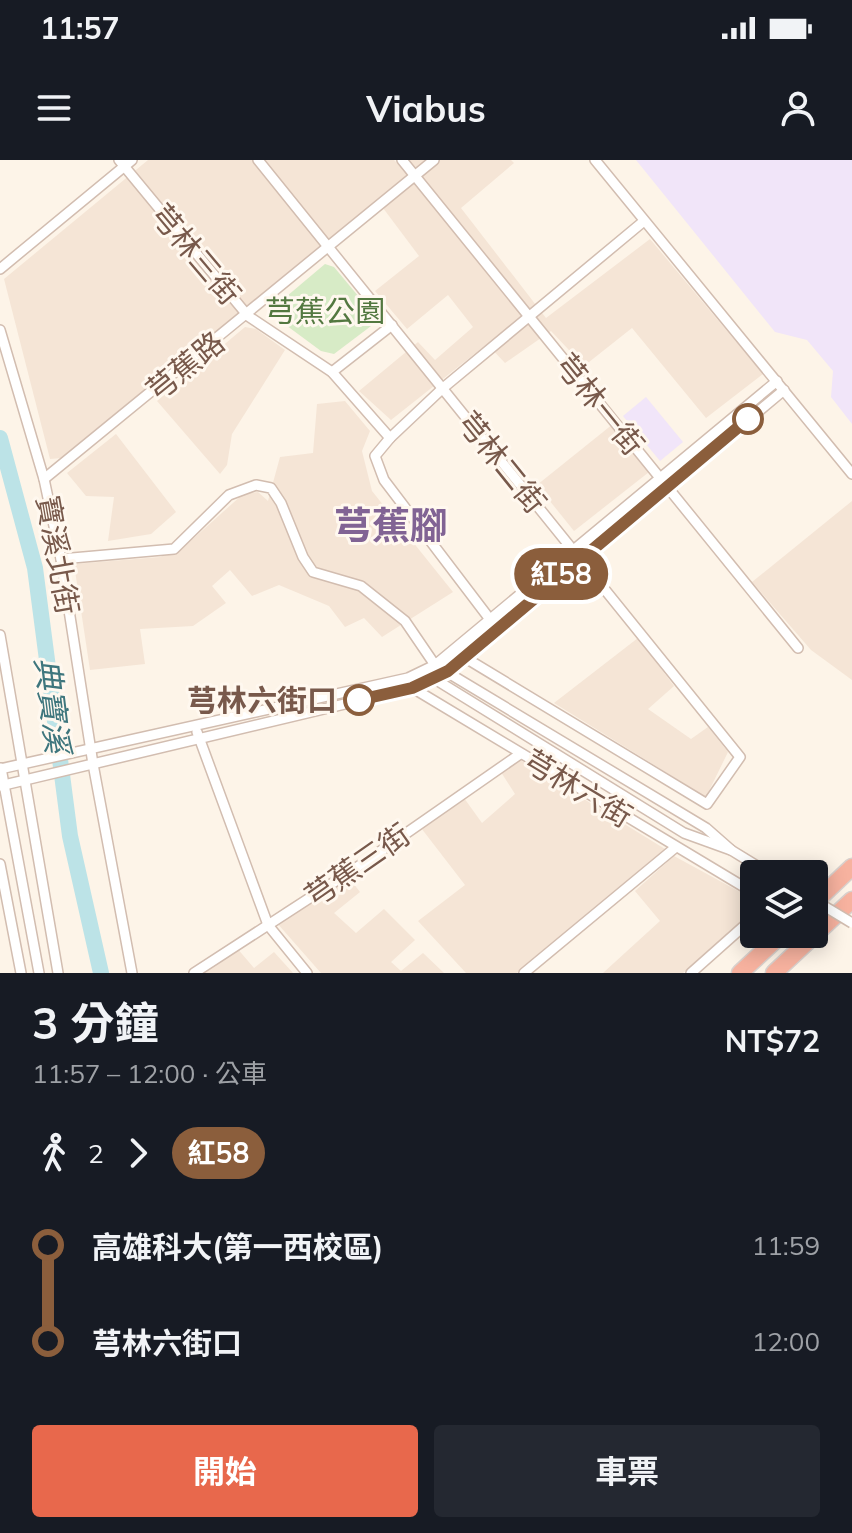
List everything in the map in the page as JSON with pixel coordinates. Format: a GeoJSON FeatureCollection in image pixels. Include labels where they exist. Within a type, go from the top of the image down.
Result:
{"type":"FeatureCollection","features":[{"type":"Feature","properties":{"kind":"highway"},"geometry":{"type":"LineString","coordinates":[[828,889],[852,867]]}},
{"type":"Feature","properties":{"kind":"highway"},"geometry":{"type":"LineString","coordinates":[[774,973],[852,900]]}},
{"type":"Feature","properties":{"kind":"highway"},"geometry":{"type":"LineString","coordinates":[[740,973],[767,948]]}},
{"type":"Feature","properties":{"kind":"street","name":"芎林二街"},"geometry":{"type":"LineString","coordinates":[[258,160],[740,757],[707,804],[464,657]]}},
{"type":"Feature","properties":{"kind":"street","name":"芎林一街"},"geometry":{"type":"LineString","coordinates":[[402,160],[798,648]]}},
{"type":"Feature","properties":{"kind":"street","name":"芎蕉路"},"geometry":{"type":"LineString","coordinates":[[44,479],[248,316],[434,160]]}},
{"type":"Feature","properties":{"kind":"street"},"geometry":{"type":"LineString","coordinates":[[595,160],[852,474]]}},
{"type":"Feature","properties":{"kind":"street"},"geometry":{"type":"LineString","coordinates":[[0,269],[125,162]]}},
{"type":"Feature","properties":{"kind":"street","name":"芎林三街"},"geometry":{"type":"LineString","coordinates":[[125,162],[248,316],[332,372],[390,438]]}},
{"type":"Feature","properties":{"kind":"street"},"geometry":{"type":"LineString","coordinates":[[497,628],[384,480],[375,456],[443,388],[644,221]]}},
{"type":"Feature","properties":{"kind":"street"},"geometry":{"type":"LineString","coordinates":[[332,372],[392,325]]}},
{"type":"Feature","properties":{"kind":"street","name":"寶溪北街"},"geometry":{"type":"LineString","coordinates":[[0,330],[44,479],[61,559],[86,750],[132,973]]}},
{"type":"Feature","properties":{"kind":"street"},"geometry":{"type":"LineString","coordinates":[[2,786],[410,683],[576,554],[780,386]]}},
{"type":"Feature","properties":{"kind":"street"},"geometry":{"type":"LineString","coordinates":[[61,559],[174,549],[229,495],[256,485],[271,488],[313,572],[361,586],[405,621],[435,665],[706,828],[747,860]]}},
{"type":"Feature","properties":{"kind":"street"},"geometry":{"type":"LineString","coordinates":[[0,635],[23,763],[27,780],[58,971],[40,973],[0,768],[23,763],[86,750],[195,725],[433,680],[448,671],[497,628],[576,554]]}},
{"type":"Feature","properties":{"kind":"street"},"geometry":{"type":"LineString","coordinates":[[454,651],[464,657]]}},
{"type":"Feature","properties":{"kind":"street"},"geometry":{"type":"LineString","coordinates":[[433,680],[435,665]]}},
{"type":"Feature","properties":{"kind":"street"},"geometry":{"type":"LineString","coordinates":[[433,680],[684,833],[731,850]]}},
{"type":"Feature","properties":{"kind":"street","name":"芎林六街"},"geometry":{"type":"LineString","coordinates":[[410,683],[520,754],[740,885]]}},
{"type":"Feature","properties":{"kind":"street"},"geometry":{"type":"LineString","coordinates":[[195,725],[268,925],[307,973]]}},
{"type":"Feature","properties":{"kind":"street","name":"芎蕉三街"},"geometry":{"type":"LineString","coordinates":[[194,973],[520,754]]}},
{"type":"Feature","properties":{"kind":"street"},"geometry":{"type":"LineString","coordinates":[[524,973],[676,847]]}},
{"type":"Feature","properties":{"kind":"street"},"geometry":{"type":"LineString","coordinates":[[0,864],[21,973]]}},
{"type":"Feature","properties":{"kind":"street"},"geometry":{"type":"LineString","coordinates":[[828,910],[852,923]]}},
{"type":"Feature","properties":{"kind":"street"},"geometry":{"type":"LineString","coordinates":[[691,973],[740,929]]}},
{"type":"Feature","properties":{"kind":"shaded area"},"geometry":{"type":"Polygon","coordinates":[[[148,160],[394,160],[400,166],[407,160],[511,160],[514,163],[461,208],[546,318],[650,239],[763,374],[706,418],[632,328],[584,366],[551,331],[505,363],[487,344],[391,420],[359,391],[418,342],[435,360],[473,327],[448,295],[407,329],[375,291],[419,256],[377,200],[62,458],[50,459],[4,279],[148,160]]]}},
{"type":"Feature","properties":{"kind":"shaded area"},"geometry":{"type":"Polygon","coordinates":[[[636,160],[852,160],[852,424],[831,397],[833,371],[807,340],[775,332],[636,160]]]}},
{"type":"Feature","properties":{"kind":"shaded area"},"geometry":{"type":"Polygon","coordinates":[[[245,327],[256,329],[285,350],[232,434],[227,465],[220,474],[157,401],[245,327]]]}},
{"type":"Feature","properties":{"kind":"shaded area"},"geometry":{"type":"Polygon","coordinates":[[[646,397],[683,442],[660,461],[623,416],[646,397]]]}},
{"type":"Feature","properties":{"kind":"shaded area"},"geometry":{"type":"Polygon","coordinates":[[[345,401],[370,431],[362,451],[372,491],[453,592],[382,637],[364,618],[345,627],[329,606],[279,585],[252,596],[230,570],[212,586],[226,603],[193,626],[140,629],[145,664],[90,670],[74,564],[160,557],[184,547],[243,494],[258,492],[268,501],[280,457],[313,453],[317,404],[345,401]]]}},
{"type":"Feature","properties":{"kind":"shaded area"},"geometry":{"type":"Polygon","coordinates":[[[613,424],[649,472],[574,531],[537,485],[613,424]]]}},
{"type":"Feature","properties":{"kind":"shaded area"},"geometry":{"type":"Polygon","coordinates":[[[116,434],[176,512],[151,534],[108,541],[114,497],[86,496],[67,473],[116,434]]]}},
{"type":"Feature","properties":{"kind":"shaded area"},"geometry":{"type":"Polygon","coordinates":[[[852,501],[852,680],[811,650],[752,582],[852,501]]]}},
{"type":"Feature","properties":{"kind":"shaded area"},"geometry":{"type":"Polygon","coordinates":[[[638,638],[674,686],[648,709],[691,739],[708,727],[728,752],[706,797],[554,703],[638,638]]]}},
{"type":"Feature","properties":{"kind":"shaded area"},"geometry":{"type":"Polygon","coordinates":[[[514,756],[665,849],[517,973],[466,973],[418,921],[465,885],[418,824],[459,791],[482,823],[515,794],[499,769],[514,756]]]}},
{"type":"Feature","properties":{"kind":"shaded area"},"geometry":{"type":"Polygon","coordinates":[[[674,856],[740,892],[740,923],[683,973],[603,973],[660,921],[635,891],[674,856]]]}},
{"type":"Feature","properties":{"kind":"shaded area"},"geometry":{"type":"Polygon","coordinates":[[[343,870],[360,892],[334,913],[356,933],[384,909],[415,940],[391,962],[401,971],[423,953],[444,973],[321,973],[277,923],[283,908],[343,870]]]}},
{"type":"Feature","properties":{"kind":"shaded area"},"geometry":{"type":"Polygon","coordinates":[[[236,947],[254,968],[274,952],[293,973],[199,973],[236,947]]]}},
{"type":"Feature","properties":{"kind":"green space","name":"芎蕉公園"},"geometry":{"type":"Polygon","coordinates":[[[325,264],[334,267],[374,315],[375,323],[334,354],[321,351],[275,317],[274,307],[325,264]]]}},
{"type":"Feature","properties":{"kind":"waterway","name":"典寶溪"},"geometry":{"type":"LineString","coordinates":[[0,438],[35,568],[70,836],[101,973]]}},
{"type":"Feature","properties":{"kind":"bus line","name":"紅58"},"geometry":{"type":"LineString","coordinates":[[359,700],[412,688],[448,671],[748,419]]}},
{"type":"Feature","properties":{"kind":"place","name":"芎林六街口"},"geometry":{"type":"Point","coordinates":[359,700]}},
{"type":"Feature","properties":{"kind":"district","name":"芎蕉腳"},"geometry":{"type":"Point","coordinates":[391,525]}}]}
